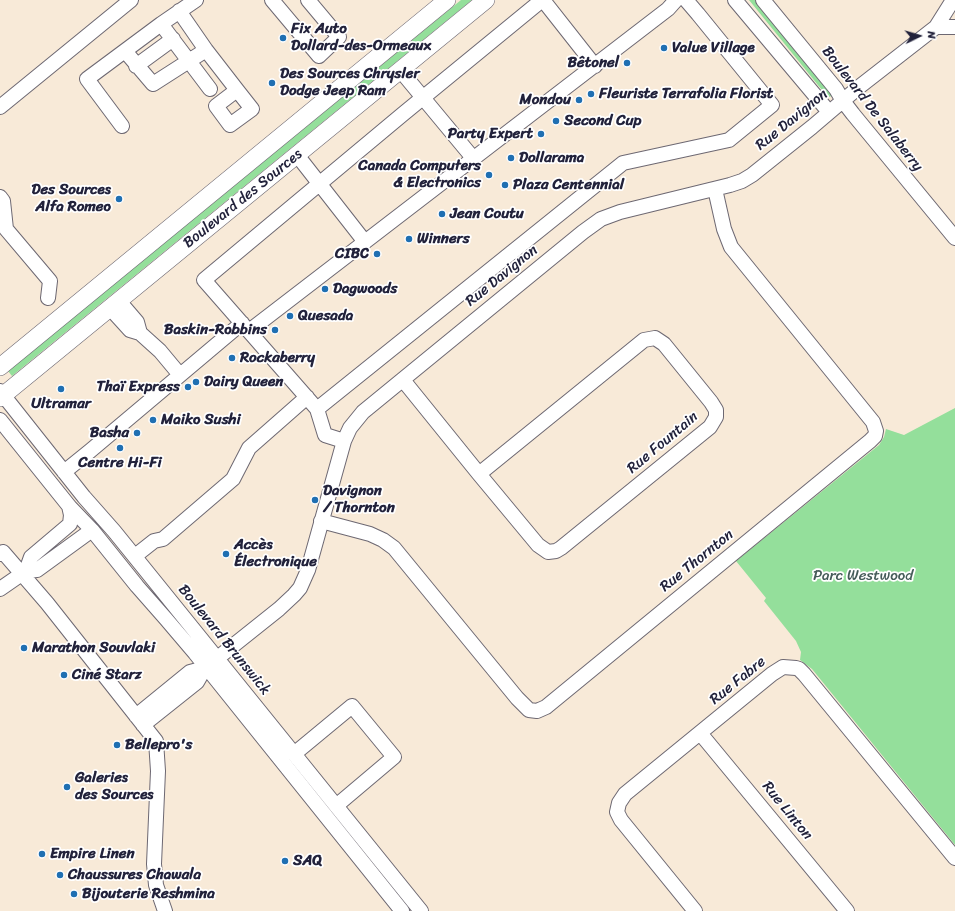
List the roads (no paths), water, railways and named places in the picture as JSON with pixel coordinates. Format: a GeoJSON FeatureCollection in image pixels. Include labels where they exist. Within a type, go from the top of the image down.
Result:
{"type":"FeatureCollection","features":[{"type":"Feature","properties":{"kind":"main road","name":"Boulevard des Sources"},"geometry":{"type":"LineString","coordinates":[[0,367],[447,0]]}},
{"type":"Feature","properties":{"kind":"main road","name":"Boulevard des Sources"},"geometry":{"type":"LineString","coordinates":[[1,395],[486,0]]}},
{"type":"Feature","properties":{"kind":"street"},"geometry":{"type":"LineString","coordinates":[[0,106],[131,0]]}},
{"type":"Feature","properties":{"kind":"street"},"geometry":{"type":"LineString","coordinates":[[122,126],[87,79],[196,0]]}},
{"type":"Feature","properties":{"kind":"street"},"geometry":{"type":"LineString","coordinates":[[272,0],[319,56],[339,36],[308,0]]}},
{"type":"Feature","properties":{"kind":"street"},"geometry":{"type":"LineString","coordinates":[[344,441],[325,435],[317,409],[204,280],[423,97],[542,0],[594,66]]}},
{"type":"Feature","properties":{"kind":"street"},"geometry":{"type":"LineString","coordinates":[[64,472],[180,375],[365,242],[668,9],[676,0]]}},
{"type":"Feature","properties":{"kind":"street"},"geometry":{"type":"LineString","coordinates":[[317,409],[623,163],[729,140],[772,106],[686,0]]}},
{"type":"Feature","properties":{"kind":"street"},"geometry":{"type":"LineString","coordinates":[[736,0],[829,112]]}},
{"type":"Feature","properties":{"kind":"street","name":"Rue Davignon"},"geometry":{"type":"LineString","coordinates":[[139,721],[190,672],[205,668],[279,609],[300,588],[308,570],[344,441],[350,428],[358,418],[600,219],[620,212],[736,183],[752,174],[936,27],[952,0]]}},
{"type":"Feature","properties":{"kind":"street","name":"Boulevard De Salaberry"},"geometry":{"type":"LineString","coordinates":[[770,2],[836,89],[843,101],[955,238]]}},
{"type":"Feature","properties":{"kind":"street"},"geometry":{"type":"LineString","coordinates":[[179,11],[206,50],[253,109],[230,125],[216,106],[237,90]]}},
{"type":"Feature","properties":{"kind":"street"},"geometry":{"type":"LineString","coordinates":[[161,24],[210,88]]}},
{"type":"Feature","properties":{"kind":"street"},"geometry":{"type":"LineString","coordinates":[[936,27],[955,27]]}},
{"type":"Feature","properties":{"kind":"street"},"geometry":{"type":"LineString","coordinates":[[136,66],[172,39]]}},
{"type":"Feature","properties":{"kind":"street"},"geometry":{"type":"LineString","coordinates":[[125,51],[136,66],[153,84],[206,50]]}},
{"type":"Feature","properties":{"kind":"street"},"geometry":{"type":"LineString","coordinates":[[400,70],[473,158]]}},
{"type":"Feature","properties":{"kind":"street"},"geometry":{"type":"LineString","coordinates":[[297,155],[365,242]]}},
{"type":"Feature","properties":{"kind":"street","name":"Rue Thornton"},"geometry":{"type":"LineString","coordinates":[[321,521],[370,534],[383,540],[394,548],[520,702],[529,710],[537,711],[546,707],[870,441],[876,431],[873,422],[731,247],[724,228],[715,188]]}},
{"type":"Feature","properties":{"kind":"street"},"geometry":{"type":"LineString","coordinates":[[0,197],[3,201],[6,236],[50,281],[48,298]]}},
{"type":"Feature","properties":{"kind":"street"},"geometry":{"type":"LineString","coordinates":[[114,304],[130,330],[140,333],[160,351],[180,375]]}},
{"type":"Feature","properties":{"kind":"street","name":"Rue Fountain"},"geometry":{"type":"LineString","coordinates":[[403,380],[479,474],[538,545],[548,552],[556,551],[710,427],[715,420],[716,410],[664,344],[655,338],[644,340],[479,474]]}},
{"type":"Feature","properties":{"kind":"street","name":"Boulevard Brunswick"},"geometry":{"type":"LineString","coordinates":[[1,395],[138,560],[421,911]]}},
{"type":"Feature","properties":{"kind":"street"},"geometry":{"type":"LineString","coordinates":[[127,575],[138,560],[159,548],[163,539],[233,479],[249,448],[307,397]]}},
{"type":"Feature","properties":{"kind":"street","name":"Boulevard Brunswick"},"geometry":{"type":"LineString","coordinates":[[0,420],[69,506],[92,530],[127,575],[166,619],[402,911]]}},
{"type":"Feature","properties":{"kind":"street"},"geometry":{"type":"LineString","coordinates":[[24,573],[31,557],[70,524],[71,515],[69,506]]}},
{"type":"Feature","properties":{"kind":"street"},"geometry":{"type":"LineString","coordinates":[[0,589],[24,573],[37,570],[92,530]]}},
{"type":"Feature","properties":{"kind":"street"},"geometry":{"type":"LineString","coordinates":[[0,554],[3,552],[24,573],[156,741],[158,772],[154,864],[156,885],[165,911]]}},
{"type":"Feature","properties":{"kind":"street","name":"Rue Fabre"},"geometry":{"type":"LineString","coordinates":[[695,911],[624,825],[619,817],[617,808],[619,802],[625,794],[779,669],[788,666],[799,669],[955,858]]}},
{"type":"Feature","properties":{"kind":"street"},"geometry":{"type":"LineString","coordinates":[[294,754],[352,706],[394,757],[336,806]]}},
{"type":"Feature","properties":{"kind":"street","name":"Rue Linton"},"geometry":{"type":"LineString","coordinates":[[700,733],[847,911]]}},
{"type":"Feature","properties":{"kind":"place","name":"Fix Auto Dollard-des-Ormeaux"},"geometry":{"type":"Point","coordinates":[283,38]}},
{"type":"Feature","properties":{"kind":"place","name":"Value Village"},"geometry":{"type":"Point","coordinates":[664,48]}},
{"type":"Feature","properties":{"kind":"place","name":"Bêtonel"},"geometry":{"type":"Point","coordinates":[627,63]}},
{"type":"Feature","properties":{"kind":"place","name":"Des Sources Chrysler Dodge Jeep Ram"},"geometry":{"type":"Point","coordinates":[272,83]}},
{"type":"Feature","properties":{"kind":"place","name":"Fleuriste Terrafolia Florist"},"geometry":{"type":"Point","coordinates":[591,94]}},
{"type":"Feature","properties":{"kind":"place","name":"Mondou"},"geometry":{"type":"Point","coordinates":[579,100]}},
{"type":"Feature","properties":{"kind":"place","name":"Second Cup"},"geometry":{"type":"Point","coordinates":[556,121]}},
{"type":"Feature","properties":{"kind":"place","name":"Party Expert"},"geometry":{"type":"Point","coordinates":[541,134]}},
{"type":"Feature","properties":{"kind":"place","name":"Dollarama"},"geometry":{"type":"Point","coordinates":[511,158]}},
{"type":"Feature","properties":{"kind":"place","name":"Canada Computers & Electronics"},"geometry":{"type":"Point","coordinates":[489,175]}},
{"type":"Feature","properties":{"kind":"place","name":"Plaza Centennial"},"geometry":{"type":"Point","coordinates":[505,185]}},
{"type":"Feature","properties":{"kind":"place","name":"Des Sources Alfa Romeo"},"geometry":{"type":"Point","coordinates":[119,199]}},
{"type":"Feature","properties":{"kind":"place","name":"Jean Coutu"},"geometry":{"type":"Point","coordinates":[442,214]}},
{"type":"Feature","properties":{"kind":"place","name":"Winners"},"geometry":{"type":"Point","coordinates":[409,239]}},
{"type":"Feature","properties":{"kind":"place","name":"CIBC"},"geometry":{"type":"Point","coordinates":[377,254]}},
{"type":"Feature","properties":{"kind":"place","name":"Dagwoods"},"geometry":{"type":"Point","coordinates":[325,289]}},
{"type":"Feature","properties":{"kind":"place","name":"Quesada"},"geometry":{"type":"Point","coordinates":[290,316]}},
{"type":"Feature","properties":{"kind":"place","name":"Baskin-Robbins"},"geometry":{"type":"Point","coordinates":[275,330]}},
{"type":"Feature","properties":{"kind":"place","name":"Rockaberry"},"geometry":{"type":"Point","coordinates":[232,358]}},
{"type":"Feature","properties":{"kind":"place","name":"Dairy Queen"},"geometry":{"type":"Point","coordinates":[196,382]}},
{"type":"Feature","properties":{"kind":"place","name":"Thaï Express"},"geometry":{"type":"Point","coordinates":[188,387]}},
{"type":"Feature","properties":{"kind":"place","name":"Ultramar"},"geometry":{"type":"Point","coordinates":[61,389]}},
{"type":"Feature","properties":{"kind":"place","name":"Maiko Sushi"},"geometry":{"type":"Point","coordinates":[153,420]}},
{"type":"Feature","properties":{"kind":"place","name":"Basha"},"geometry":{"type":"Point","coordinates":[137,433]}},
{"type":"Feature","properties":{"kind":"place","name":"Centre Hi-Fi"},"geometry":{"type":"Point","coordinates":[120,448]}},
{"type":"Feature","properties":{"kind":"place","name":"Davignon / Thornton"},"geometry":{"type":"Point","coordinates":[315,500]}},
{"type":"Feature","properties":{"kind":"place","name":"Accès Électronique"},"geometry":{"type":"Point","coordinates":[226,554]}},
{"type":"Feature","properties":{"kind":"place","name":"Marathon Souvlaki"},"geometry":{"type":"Point","coordinates":[24,648]}},
{"type":"Feature","properties":{"kind":"place","name":"Ciné Starz"},"geometry":{"type":"Point","coordinates":[64,675]}},
{"type":"Feature","properties":{"kind":"place","name":"Bellepro's"},"geometry":{"type":"Point","coordinates":[117,745]}},
{"type":"Feature","properties":{"kind":"place","name":"Galeries des Sources"},"geometry":{"type":"Point","coordinates":[67,787]}},
{"type":"Feature","properties":{"kind":"place","name":"Empire Linen"},"geometry":{"type":"Point","coordinates":[42,854]}},
{"type":"Feature","properties":{"kind":"place","name":"SAQ"},"geometry":{"type":"Point","coordinates":[285,861]}},
{"type":"Feature","properties":{"kind":"place","name":"Chaussures Chawala"},"geometry":{"type":"Point","coordinates":[60,875]}},
{"type":"Feature","properties":{"kind":"place","name":"Bijouterie Reshmina"},"geometry":{"type":"Point","coordinates":[74,894]}},
{"type":"Feature","properties":{"kind":"park label","name":"Parc Westwood"},"geometry":{"type":"Point","coordinates":[863,576]}}]}
